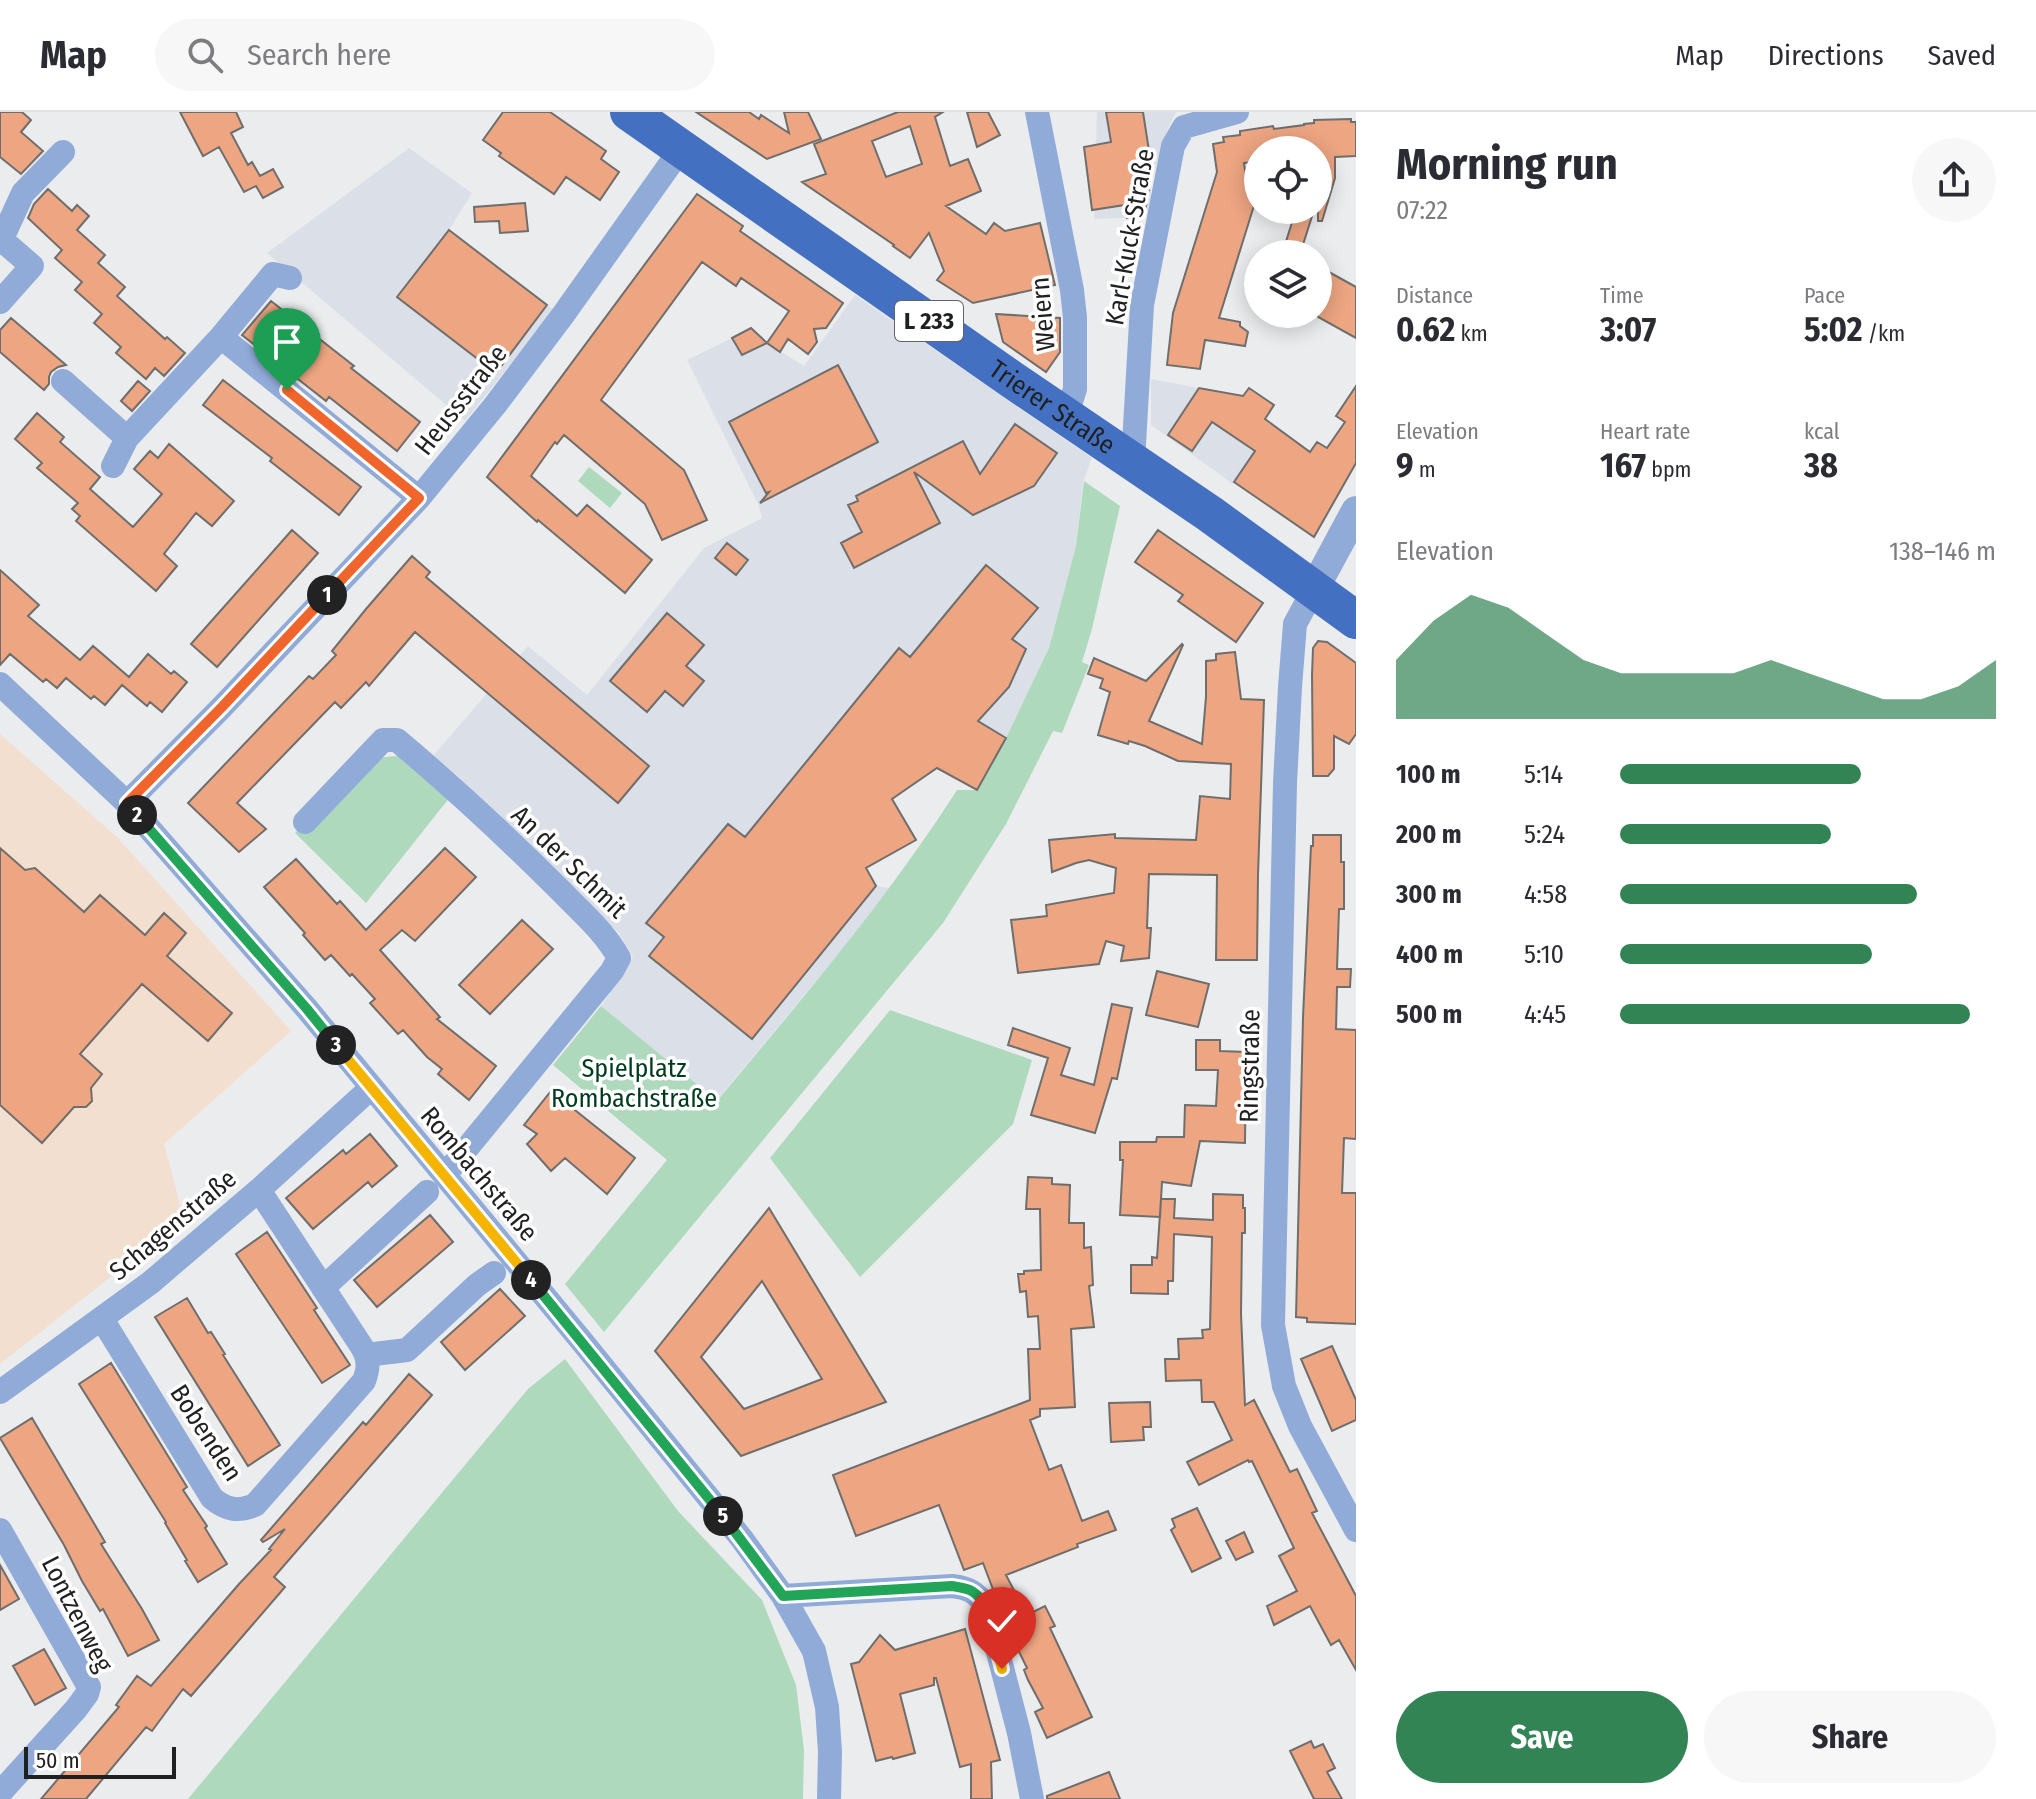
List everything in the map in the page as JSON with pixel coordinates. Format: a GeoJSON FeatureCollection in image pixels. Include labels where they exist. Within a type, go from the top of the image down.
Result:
{"type":"FeatureCollection","features":[{"type":"Feature","properties":{"kind":"main road","name":"Trierer Straße"},"geometry":{"type":"LineString","coordinates":[[629,112],[1210,514],[1356,620]]}},
{"type":"Feature","properties":{"kind":"street","name":"Weiern"},"geometry":{"type":"LineString","coordinates":[[1037,112],[1075,318],[1075,389],[1066,417]]}},
{"type":"Feature","properties":{"kind":"street","name":"Karl-Kuck-Straße"},"geometry":{"type":"LineString","coordinates":[[1133,461],[1142,305],[1173,146],[1184,127],[1237,112]]}},
{"type":"Feature","properties":{"kind":"street","name":"Heussstraße"},"geometry":{"type":"LineString","coordinates":[[127,803],[419,498],[563,315],[681,149]]}},
{"type":"Feature","properties":{"kind":"street"},"geometry":{"type":"LineString","coordinates":[[0,302],[32,266],[1,241],[23,193],[63,152]]}},
{"type":"Feature","properties":{"kind":"street"},"geometry":{"type":"LineString","coordinates":[[113,466],[127,438],[221,337],[273,274],[290,278]]}},
{"type":"Feature","properties":{"kind":"street"},"geometry":{"type":"LineString","coordinates":[[221,337],[419,498]]}},
{"type":"Feature","properties":{"kind":"street"},"geometry":{"type":"LineString","coordinates":[[63,381],[127,438]]}},
{"type":"Feature","properties":{"kind":"street"},"geometry":{"type":"LineString","coordinates":[[1314,589],[1356,511]]}},
{"type":"Feature","properties":{"kind":"street","name":"Ringstraße"},"geometry":{"type":"LineString","coordinates":[[1314,589],[1295,624],[1289,700],[1273,1325],[1284,1386],[1300,1426],[1356,1530]]}},
{"type":"Feature","properties":{"kind":"street","name":"Rombachstraße"},"geometry":{"type":"LineString","coordinates":[[0,684],[127,803],[307,1009],[371,1088],[436,1184],[742,1539],[783,1596],[814,1651],[827,1707],[829,1799]]}},
{"type":"Feature","properties":{"kind":"street","name":"An der Schmit"},"geometry":{"type":"LineString","coordinates":[[305,822],[383,740],[397,740],[445,780],[544,874],[610,942],[619,958],[612,971],[436,1184]]}},
{"type":"Feature","properties":{"kind":"street","name":"Schagenstraße"},"geometry":{"type":"LineString","coordinates":[[0,1392],[150,1283],[371,1088]]}},
{"type":"Feature","properties":{"kind":"street"},"geometry":{"type":"LineString","coordinates":[[323,1288],[436,1184]]}},
{"type":"Feature","properties":{"kind":"street"},"geometry":{"type":"LineString","coordinates":[[259,1190],[366,1355],[407,1350],[494,1273]]}},
{"type":"Feature","properties":{"kind":"street","name":"Bobenden"},"geometry":{"type":"LineString","coordinates":[[102,1319],[212,1498],[230,1509],[245,1509],[263,1498],[364,1381],[368,1364],[366,1355]]}},
{"type":"Feature","properties":{"kind":"street","name":"Lontzenweg"},"geometry":{"type":"LineString","coordinates":[[0,1530],[89,1687],[76,1709],[0,1793]]}},
{"type":"Feature","properties":{"kind":"street"},"geometry":{"type":"LineString","coordinates":[[783,1596],[952,1586],[967,1588],[977,1594],[986,1606],[1019,1733],[1032,1799]]}},
{"type":"Feature","properties":{"kind":"shaded area"},"geometry":{"type":"Polygon","coordinates":[[[1097,112],[1176,112],[1152,180],[1149,217],[1094,219],[1097,112]]]}},
{"type":"Feature","properties":{"kind":"shaded area"},"geometry":{"type":"Polygon","coordinates":[[[409,148],[472,193],[449,230],[554,310],[465,421],[267,253],[409,148]]]}},
{"type":"Feature","properties":{"kind":"shaded area"},"geometry":{"type":"Polygon","coordinates":[[[855,295],[1092,458],[1083,482],[1076,546],[1049,648],[977,790],[935,767],[892,799],[868,849],[876,863],[866,869],[876,886],[889,888],[845,946],[716,1101],[601,1006],[633,957],[618,932],[432,757],[528,646],[587,695],[704,548],[762,518],[759,506],[687,360],[732,338],[742,355],[767,343],[804,366],[855,295]]]}},
{"type":"Feature","properties":{"kind":"shaded area"},"geometry":{"type":"Polygon","coordinates":[[[1151,379],[1230,394],[1273,424],[1233,484],[1151,425],[1151,379]]]}},
{"type":"Feature","properties":{"kind":"shaded area"},"geometry":{"type":"Polygon","coordinates":[[[0,734],[118,838],[291,1031],[164,1144],[184,1219],[0,1364],[0,734]]]}},
{"type":"Feature","properties":{"kind":"green space"},"geometry":{"type":"Polygon","coordinates":[[[589,467],[622,493],[610,508],[578,481],[589,467]]]}},
{"type":"Feature","properties":{"kind":"green space","name":"Spielplatz Rombachstraße"},"geometry":{"type":"Polygon","coordinates":[[[1084,481],[1120,506],[1082,662],[1089,665],[1062,733],[1053,731],[1006,824],[943,923],[604,1332],[565,1284],[667,1160],[553,1065],[601,1006],[717,1101],[872,911],[957,790],[977,790],[1049,648],[1076,546],[1084,481]]]}},
{"type":"Feature","properties":{"kind":"green space"},"geometry":{"type":"Polygon","coordinates":[[[403,755],[450,797],[366,903],[295,833],[370,759],[403,755]]]}},
{"type":"Feature","properties":{"kind":"green space"},"geometry":{"type":"Polygon","coordinates":[[[890,1010],[1032,1060],[1013,1124],[860,1277],[770,1158],[890,1010]]]}},
{"type":"Feature","properties":{"kind":"green space"},"geometry":{"type":"Polygon","coordinates":[[[565,1359],[678,1511],[762,1600],[796,1685],[804,1750],[803,1799],[188,1799],[528,1389],[565,1359]]]}},
{"type":"Feature","properties":{"kind":"building"},"geometry":{"type":"Polygon","coordinates":[[[0,112],[22,112],[31,120],[21,132],[43,151],[21,174],[0,157],[0,112]]]}},
{"type":"Feature","properties":{"kind":"building"},"geometry":{"type":"Polygon","coordinates":[[[180,112],[236,112],[243,127],[231,133],[248,165],[252,162],[260,176],[273,169],[283,187],[263,198],[256,186],[244,192],[219,147],[203,156],[180,112]]]}},
{"type":"Feature","properties":{"kind":"building"},"geometry":{"type":"Polygon","coordinates":[[[503,112],[550,112],[606,151],[601,159],[619,172],[600,200],[566,177],[554,194],[499,156],[501,153],[483,140],[503,112]]]}},
{"type":"Feature","properties":{"kind":"building"},"geometry":{"type":"Polygon","coordinates":[[[696,112],[749,112],[759,119],[761,115],[789,133],[784,112],[808,112],[821,139],[767,159],[696,112]]]}},
{"type":"Feature","properties":{"kind":"building"},"geometry":{"type":"Polygon","coordinates":[[[898,112],[943,112],[935,117],[950,166],[968,159],[981,191],[946,206],[986,234],[994,223],[1005,231],[1040,223],[1055,285],[973,303],[937,280],[944,271],[929,233],[910,258],[802,182],[826,174],[814,144],[898,112]],[[910,126],[872,141],[886,177],[922,164],[910,126]]]}},
{"type":"Feature","properties":{"kind":"building"},"geometry":{"type":"Polygon","coordinates":[[[967,112],[988,112],[1000,135],[977,147],[967,112]]]}},
{"type":"Feature","properties":{"kind":"building"},"geometry":{"type":"Polygon","coordinates":[[[1106,112],[1143,112],[1152,170],[1146,171],[1149,192],[1144,215],[1127,218],[1125,205],[1092,210],[1084,147],[1111,142],[1106,112]]]}},
{"type":"Feature","properties":{"kind":"building"},"geometry":{"type":"Polygon","coordinates":[[[1351,119],[1351,122],[1356,122],[1356,156],[1335,157],[1332,188],[1332,136],[1244,136],[1244,224],[1248,224],[1219,318],[1240,322],[1240,326],[1248,332],[1245,346],[1205,340],[1200,369],[1167,365],[1173,313],[1217,172],[1213,144],[1224,142],[1223,137],[1240,135],[1240,131],[1304,125],[1314,123],[1314,120],[1351,119]]]}},
{"type":"Feature","properties":{"kind":"building"},"geometry":{"type":"Polygon","coordinates":[[[48,189],[72,211],[77,205],[89,216],[77,230],[105,255],[98,263],[125,287],[117,296],[185,353],[164,376],[155,368],[146,379],[116,353],[121,347],[94,323],[102,314],[75,290],[82,282],[55,258],[62,250],[28,218],[34,204],[48,189]]]}},
{"type":"Feature","properties":{"kind":"building"},"geometry":{"type":"Polygon","coordinates":[[[697,194],[743,226],[740,231],[843,303],[826,328],[814,329],[817,342],[808,354],[788,339],[780,352],[767,343],[789,311],[741,278],[736,286],[702,262],[601,400],[684,470],[707,520],[662,540],[645,504],[564,435],[557,444],[555,442],[531,476],[577,516],[587,505],[652,560],[625,593],[487,477],[697,194]]]}},
{"type":"Feature","properties":{"kind":"building"},"geometry":{"type":"Polygon","coordinates":[[[525,203],[528,231],[500,233],[499,221],[475,222],[474,207],[525,203]]]}},
{"type":"Feature","properties":{"kind":"building"},"geometry":{"type":"Polygon","coordinates":[[[1292,224],[1310,224],[1304,240],[1286,240],[1292,224]]]}},
{"type":"Feature","properties":{"kind":"building"},"geometry":{"type":"Polygon","coordinates":[[[449,230],[547,305],[496,373],[397,297],[449,230]]]}},
{"type":"Feature","properties":{"kind":"building"},"geometry":{"type":"Polygon","coordinates":[[[1332,274],[1356,287],[1356,338],[1332,325],[1332,274]]]}},
{"type":"Feature","properties":{"kind":"building"},"geometry":{"type":"Polygon","coordinates":[[[271,301],[420,422],[397,451],[329,397],[326,401],[242,335],[271,301]]]}},
{"type":"Feature","properties":{"kind":"building"},"geometry":{"type":"Polygon","coordinates":[[[996,314],[1060,318],[1060,352],[1046,372],[1003,342],[996,314]]]}},
{"type":"Feature","properties":{"kind":"building"},"geometry":{"type":"Polygon","coordinates":[[[11,318],[66,365],[51,372],[49,384],[44,390],[0,352],[0,330],[11,318]]]}},
{"type":"Feature","properties":{"kind":"building"},"geometry":{"type":"Polygon","coordinates":[[[751,328],[767,343],[742,355],[732,338],[751,328]]]}},
{"type":"Feature","properties":{"kind":"building"},"geometry":{"type":"Polygon","coordinates":[[[838,365],[878,442],[760,503],[769,492],[766,493],[729,422],[838,365]]]}},
{"type":"Feature","properties":{"kind":"building"},"geometry":{"type":"Polygon","coordinates":[[[223,380],[361,487],[339,515],[203,405],[223,380]]]}},
{"type":"Feature","properties":{"kind":"building"},"geometry":{"type":"Polygon","coordinates":[[[138,381],[150,391],[132,411],[121,401],[138,381]]]}},
{"type":"Feature","properties":{"kind":"building"},"geometry":{"type":"Polygon","coordinates":[[[1356,386],[1356,463],[1314,537],[1234,482],[1255,451],[1212,422],[1192,451],[1168,435],[1199,388],[1243,396],[1249,388],[1274,405],[1265,419],[1310,452],[1317,442],[1327,448],[1345,422],[1336,416],[1356,386]]]}},
{"type":"Feature","properties":{"kind":"building"},"geometry":{"type":"Polygon","coordinates":[[[37,413],[64,437],[60,442],[100,477],[90,489],[133,527],[162,494],[134,469],[150,451],[158,458],[169,444],[234,501],[212,526],[196,513],[164,554],[177,566],[156,591],[76,521],[80,516],[72,509],[78,503],[37,468],[42,463],[15,439],[37,413]]]}},
{"type":"Feature","properties":{"kind":"building"},"geometry":{"type":"Polygon","coordinates":[[[1015,424],[1057,453],[1034,486],[973,515],[914,472],[940,523],[854,568],[841,543],[862,532],[848,505],[858,501],[856,496],[963,441],[980,474],[1015,424]]]}},
{"type":"Feature","properties":{"kind":"building"},"geometry":{"type":"Polygon","coordinates":[[[292,530],[318,553],[217,667],[191,644],[292,530]]]}},
{"type":"Feature","properties":{"kind":"building"},"geometry":{"type":"Polygon","coordinates":[[[1158,530],[1263,603],[1236,642],[1178,601],[1183,595],[1135,562],[1158,530]]]}},
{"type":"Feature","properties":{"kind":"building"},"geometry":{"type":"Polygon","coordinates":[[[727,543],[748,560],[736,575],[715,558],[727,543]]]}},
{"type":"Feature","properties":{"kind":"building"},"geometry":{"type":"Polygon","coordinates":[[[412,556],[430,572],[426,577],[649,766],[618,803],[415,632],[369,686],[366,682],[341,708],[335,702],[237,803],[266,829],[239,852],[188,803],[309,676],[313,679],[336,655],[332,651],[412,556]]]}},
{"type":"Feature","properties":{"kind":"building"},"geometry":{"type":"Polygon","coordinates":[[[986,565],[1038,608],[1012,639],[1026,649],[1009,687],[978,721],[1006,738],[977,790],[937,768],[892,799],[916,840],[866,868],[876,886],[752,1039],[649,956],[664,937],[646,923],[728,824],[745,837],[899,648],[910,657],[986,565]]]}},
{"type":"Feature","properties":{"kind":"building"},"geometry":{"type":"Polygon","coordinates":[[[0,570],[39,605],[28,616],[80,660],[93,646],[129,677],[148,654],[171,674],[174,671],[187,682],[162,712],[150,702],[147,706],[122,685],[105,705],[94,696],[91,699],[66,678],[57,688],[46,679],[43,682],[10,654],[0,665],[0,570]]]}},
{"type":"Feature","properties":{"kind":"building"},"geometry":{"type":"Polygon","coordinates":[[[667,613],[704,645],[686,666],[704,681],[683,706],[665,691],[647,712],[610,681],[667,613]]]}},
{"type":"Feature","properties":{"kind":"building"},"geometry":{"type":"Polygon","coordinates":[[[1318,641],[1327,642],[1356,663],[1356,734],[1349,744],[1334,736],[1334,769],[1328,776],[1313,776],[1313,648],[1318,641]]]}},
{"type":"Feature","properties":{"kind":"building"},"geometry":{"type":"Polygon","coordinates":[[[1182,644],[1149,721],[1202,744],[1206,661],[1216,660],[1216,654],[1235,652],[1241,699],[1264,700],[1257,960],[1216,960],[1217,875],[1149,874],[1149,958],[1121,961],[1124,946],[1106,941],[1099,964],[1018,973],[1011,920],[1047,916],[1046,905],[1114,893],[1116,868],[1089,860],[1052,872],[1049,840],[1115,834],[1115,838],[1196,840],[1200,796],[1230,799],[1231,764],[1178,761],[1145,746],[1098,735],[1110,692],[1100,688],[1103,679],[1088,674],[1094,658],[1146,681],[1182,644]]]}},
{"type":"Feature","properties":{"kind":"building"},"geometry":{"type":"Polygon","coordinates":[[[1313,835],[1341,835],[1341,862],[1344,862],[1344,909],[1339,909],[1337,969],[1351,969],[1350,987],[1337,987],[1336,1029],[1356,1030],[1356,1139],[1344,1138],[1342,1193],[1356,1193],[1356,1324],[1307,1322],[1307,1318],[1296,1317],[1303,1017],[1313,835]]]}},
{"type":"Feature","properties":{"kind":"building"},"geometry":{"type":"Polygon","coordinates":[[[0,848],[25,870],[35,868],[84,912],[100,895],[145,935],[164,913],[186,933],[167,956],[232,1013],[208,1041],[142,984],[80,1054],[102,1074],[91,1088],[92,1101],[86,1107],[74,1107],[42,1143],[0,1105],[0,848]]]}},
{"type":"Feature","properties":{"kind":"building"},"geometry":{"type":"Polygon","coordinates":[[[445,848],[476,877],[415,941],[402,930],[380,950],[440,1017],[437,1019],[496,1066],[469,1100],[438,1074],[442,1069],[403,1030],[398,1034],[370,1003],[375,999],[352,974],[350,976],[331,955],[325,960],[264,887],[296,859],[366,930],[445,848]]]}},
{"type":"Feature","properties":{"kind":"building"},"geometry":{"type":"Polygon","coordinates":[[[522,920],[553,949],[490,1014],[459,985],[522,920]]]}},
{"type":"Feature","properties":{"kind":"building"},"geometry":{"type":"Polygon","coordinates":[[[1157,971],[1209,984],[1198,1027],[1146,1015],[1157,971]]]}},
{"type":"Feature","properties":{"kind":"building"},"geometry":{"type":"Polygon","coordinates":[[[1112,1004],[1132,1008],[1117,1079],[1112,1078],[1095,1133],[1031,1115],[1048,1058],[1008,1045],[1013,1028],[1070,1048],[1061,1075],[1094,1085],[1112,1004]]]}},
{"type":"Feature","properties":{"kind":"building"},"geometry":{"type":"Polygon","coordinates":[[[1196,1040],[1220,1040],[1220,1051],[1246,1052],[1245,1143],[1200,1141],[1191,1186],[1162,1182],[1160,1217],[1120,1215],[1123,1160],[1120,1160],[1120,1142],[1156,1142],[1157,1137],[1184,1137],[1185,1105],[1216,1106],[1218,1070],[1196,1070],[1196,1040]]]}},
{"type":"Feature","properties":{"kind":"building"},"geometry":{"type":"Polygon","coordinates":[[[551,1091],[635,1158],[607,1194],[565,1158],[551,1171],[527,1144],[537,1134],[524,1125],[551,1091]]]}},
{"type":"Feature","properties":{"kind":"building"},"geometry":{"type":"Polygon","coordinates":[[[370,1134],[397,1166],[372,1187],[368,1182],[313,1229],[286,1198],[343,1150],[346,1154],[370,1134]]]}},
{"type":"Feature","properties":{"kind":"building"},"geometry":{"type":"Polygon","coordinates":[[[1028,1177],[1052,1178],[1052,1184],[1070,1185],[1069,1223],[1084,1223],[1084,1248],[1091,1247],[1093,1285],[1089,1286],[1094,1327],[1071,1329],[1075,1407],[1040,1409],[1040,1416],[1030,1420],[1049,1470],[1061,1465],[1082,1521],[1108,1511],[1116,1530],[1006,1575],[1027,1615],[1045,1606],[1055,1626],[1050,1628],[1092,1717],[1047,1738],[1035,1712],[1043,1708],[1028,1680],[1024,1670],[1027,1668],[1006,1625],[1001,1602],[983,1563],[964,1570],[939,1505],[856,1536],[833,1475],[1030,1400],[1028,1349],[1040,1349],[1038,1316],[1028,1317],[1026,1291],[1020,1292],[1018,1274],[1041,1270],[1040,1209],[1026,1209],[1028,1177]]]}},
{"type":"Feature","properties":{"kind":"building"},"geometry":{"type":"Polygon","coordinates":[[[1213,1194],[1243,1195],[1245,1208],[1241,1314],[1245,1405],[1254,1400],[1290,1472],[1297,1469],[1317,1511],[1312,1513],[1356,1596],[1356,1670],[1339,1640],[1331,1645],[1310,1606],[1274,1625],[1267,1606],[1297,1591],[1279,1556],[1294,1548],[1252,1461],[1248,1460],[1199,1485],[1187,1462],[1232,1440],[1214,1402],[1202,1402],[1201,1380],[1166,1381],[1165,1359],[1179,1359],[1178,1339],[1203,1338],[1202,1330],[1210,1329],[1212,1237],[1174,1234],[1173,1281],[1168,1281],[1168,1294],[1131,1293],[1131,1265],[1152,1265],[1152,1257],[1157,1258],[1161,1199],[1175,1199],[1174,1218],[1213,1220],[1213,1194]]]}},
{"type":"Feature","properties":{"kind":"building"},"geometry":{"type":"Polygon","coordinates":[[[769,1208],[886,1402],[741,1456],[655,1351],[769,1208]],[[762,1281],[701,1357],[744,1409],[822,1379],[762,1281]]]}},
{"type":"Feature","properties":{"kind":"building"},"geometry":{"type":"Polygon","coordinates":[[[430,1215],[453,1242],[377,1307],[354,1280],[430,1215]]]}},
{"type":"Feature","properties":{"kind":"building"},"geometry":{"type":"Polygon","coordinates":[[[267,1232],[350,1365],[322,1383],[236,1254],[267,1232]]]}},
{"type":"Feature","properties":{"kind":"building"},"geometry":{"type":"Polygon","coordinates":[[[500,1289],[525,1316],[465,1370],[441,1342],[500,1289]]]}},
{"type":"Feature","properties":{"kind":"building"},"geometry":{"type":"Polygon","coordinates":[[[187,1298],[280,1445],[248,1466],[155,1317],[187,1298]]]}},
{"type":"Feature","properties":{"kind":"building"},"geometry":{"type":"Polygon","coordinates":[[[1332,1346],[1356,1400],[1356,1420],[1332,1431],[1301,1359],[1332,1346]]]}},
{"type":"Feature","properties":{"kind":"building"},"geometry":{"type":"Polygon","coordinates":[[[111,1363],[187,1487],[183,1490],[227,1564],[198,1582],[166,1522],[79,1384],[111,1363]]]}},
{"type":"Feature","properties":{"kind":"building"},"geometry":{"type":"Polygon","coordinates":[[[409,1374],[432,1395],[274,1577],[285,1587],[191,1696],[183,1689],[152,1731],[146,1727],[86,1799],[41,1799],[119,1707],[116,1705],[137,1676],[151,1686],[271,1550],[285,1529],[263,1542],[261,1540],[409,1374]]]}},
{"type":"Feature","properties":{"kind":"building"},"geometry":{"type":"Polygon","coordinates":[[[1150,1402],[1151,1427],[1143,1427],[1144,1440],[1111,1442],[1109,1403],[1150,1402]]]}},
{"type":"Feature","properties":{"kind":"building"},"geometry":{"type":"Polygon","coordinates":[[[32,1418],[105,1542],[101,1544],[159,1640],[128,1656],[0,1438],[32,1418]]]}},
{"type":"Feature","properties":{"kind":"building"},"geometry":{"type":"Polygon","coordinates":[[[1197,1508],[1221,1558],[1192,1572],[1171,1530],[1175,1527],[1172,1519],[1197,1508]]]}},
{"type":"Feature","properties":{"kind":"building"},"geometry":{"type":"Polygon","coordinates":[[[1244,1532],[1253,1552],[1236,1560],[1226,1541],[1244,1532]]]}},
{"type":"Feature","properties":{"kind":"building"},"geometry":{"type":"Polygon","coordinates":[[[0,1565],[19,1599],[0,1610],[0,1565]]]}},
{"type":"Feature","properties":{"kind":"building"},"geometry":{"type":"Polygon","coordinates":[[[965,1629],[1000,1760],[991,1762],[992,1799],[971,1799],[971,1764],[960,1767],[936,1678],[934,1685],[900,1694],[915,1753],[876,1761],[851,1664],[859,1662],[880,1635],[895,1650],[965,1629]]]}},
{"type":"Feature","properties":{"kind":"building"},"geometry":{"type":"Polygon","coordinates":[[[44,1649],[66,1688],[35,1705],[13,1666],[44,1649]]]}},
{"type":"Feature","properties":{"kind":"building"},"geometry":{"type":"Polygon","coordinates":[[[1311,1741],[1314,1748],[1323,1744],[1335,1768],[1327,1772],[1342,1799],[1314,1799],[1290,1751],[1311,1741]]]}},
{"type":"Feature","properties":{"kind":"building"},"geometry":{"type":"Polygon","coordinates":[[[1109,1772],[1120,1799],[1047,1799],[1047,1796],[1109,1772]]]}},
{"type":"Feature","properties":{"kind":"route"},"geometry":{"type":"LineString","coordinates":[[287,390],[419,498],[127,803],[307,1009],[445,1175],[742,1539],[783,1596],[952,1586],[967,1588],[977,1594],[986,1606],[1002,1669]]}}]}
